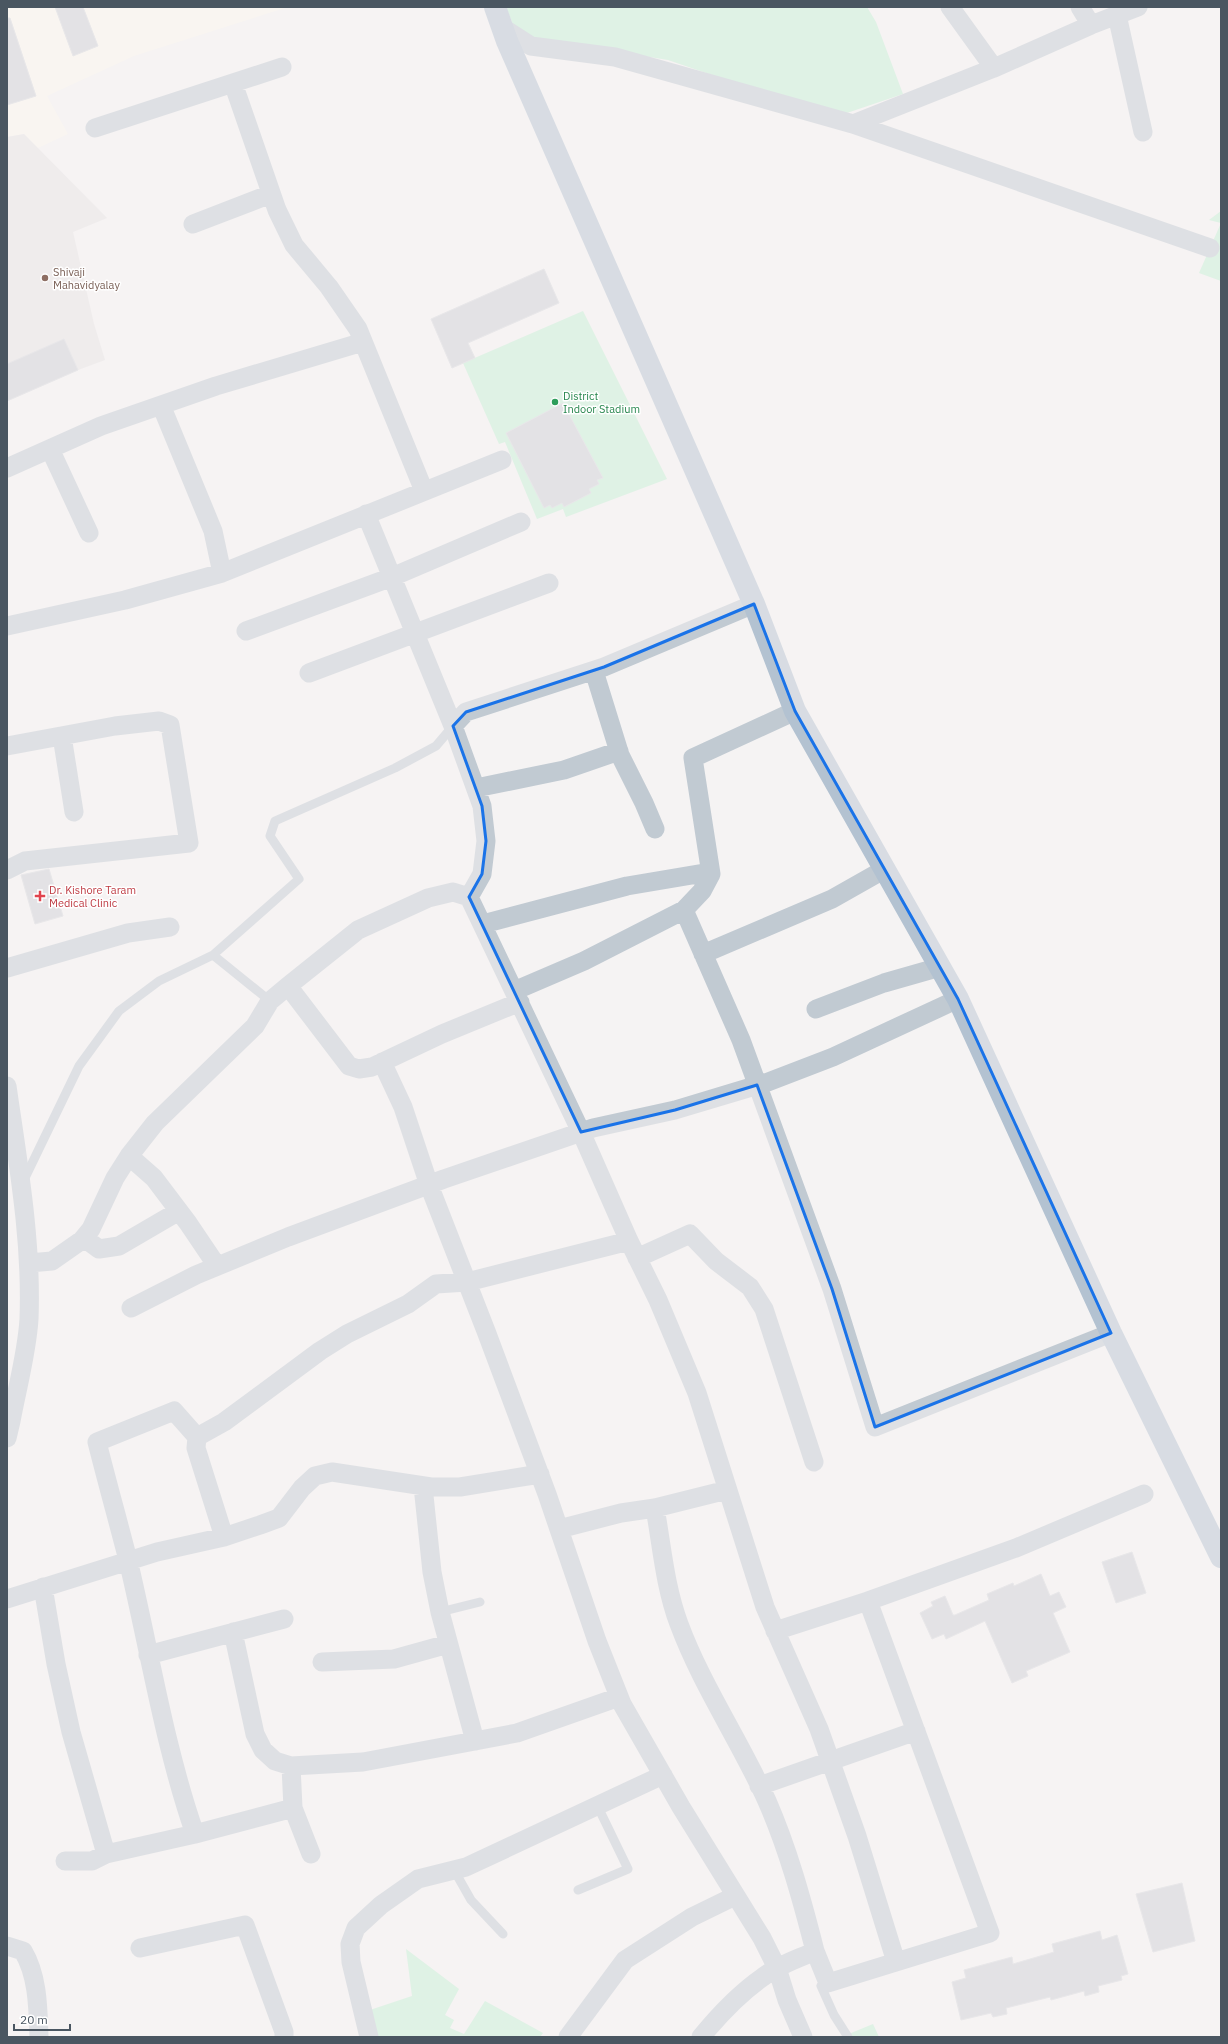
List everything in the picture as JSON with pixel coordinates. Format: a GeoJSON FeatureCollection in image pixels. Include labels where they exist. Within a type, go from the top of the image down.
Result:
{"type":"FeatureCollection","features":[{"type":"Feature","properties":{"kind":"main road"},"geometry":{"type":"LineString","coordinates":[[495,7],[754,604],[795,711],[958,999],[1111,1333],[1221,1557]]}},
{"type":"Feature","properties":{"kind":"street"},"geometry":{"type":"LineString","coordinates":[[950,7],[994,68]]}},
{"type":"Feature","properties":{"kind":"street"},"geometry":{"type":"LineString","coordinates":[[1080,7],[1091,25]]}},
{"type":"Feature","properties":{"kind":"street"},"geometry":{"type":"LineString","coordinates":[[853,124],[994,68],[1091,25],[1138,7]]}},
{"type":"Feature","properties":{"kind":"street"},"geometry":{"type":"LineString","coordinates":[[1118,15],[1143,132]]}},
{"type":"Feature","properties":{"kind":"street"},"geometry":{"type":"LineString","coordinates":[[503,28],[531,46],[615,56],[853,124],[1210,248]]}},
{"type":"Feature","properties":{"kind":"street"},"geometry":{"type":"LineString","coordinates":[[95,128],[282,67]]}},
{"type":"Feature","properties":{"kind":"street"},"geometry":{"type":"LineString","coordinates":[[233,83],[277,210],[294,245],[329,288],[358,328],[424,491]]}},
{"type":"Feature","properties":{"kind":"street"},"geometry":{"type":"LineString","coordinates":[[193,224],[271,194]]}},
{"type":"Feature","properties":{"kind":"street"},"geometry":{"type":"LineString","coordinates":[[7,468],[101,426],[216,386],[363,342]]}},
{"type":"Feature","properties":{"kind":"street"},"geometry":{"type":"LineString","coordinates":[[162,405],[213,531],[222,573]]}},
{"type":"Feature","properties":{"kind":"street"},"geometry":{"type":"LineString","coordinates":[[50,449],[89,533]]}},
{"type":"Feature","properties":{"kind":"street"},"geometry":{"type":"LineString","coordinates":[[7,626],[125,600],[222,573],[502,460]]}},
{"type":"Feature","properties":{"kind":"street"},"geometry":{"type":"LineString","coordinates":[[366,514],[453,726],[482,806],[486,841],[482,874],[469,897]]}},
{"type":"Feature","properties":{"kind":"street"},"geometry":{"type":"LineString","coordinates":[[246,631],[392,577],[521,522]]}},
{"type":"Feature","properties":{"kind":"street"},"geometry":{"type":"LineString","coordinates":[[309,673],[549,583]]}},
{"type":"Feature","properties":{"kind":"street"},"geometry":{"type":"LineString","coordinates":[[453,726],[466,712],[594,671],[754,604]]}},
{"type":"Feature","properties":{"kind":"street"},"geometry":{"type":"LineString","coordinates":[[594,671],[619,750],[655,829]]}},
{"type":"Feature","properties":{"kind":"street"},"geometry":{"type":"LineString","coordinates":[[288,986],[349,1066],[359,1070],[372,1067],[442,1034],[684,910],[702,892],[710,872],[693,758],[795,711]]}},
{"type":"Feature","properties":{"kind":"street"},"geometry":{"type":"LineString","coordinates":[[7,746],[115,726],[158,721],[170,725],[189,843],[25,861],[7,870]]}},
{"type":"Feature","properties":{"kind":"street"},"geometry":{"type":"LineString","coordinates":[[62,736],[74,812]]}},
{"type":"Feature","properties":{"kind":"street"},"geometry":{"type":"LineString","coordinates":[[476,788],[564,770],[619,750]]}},
{"type":"Feature","properties":{"kind":"street"},"geometry":{"type":"LineString","coordinates":[[703,954],[832,899],[885,869]]}},
{"type":"Feature","properties":{"kind":"street"},"geometry":{"type":"LineString","coordinates":[[483,924],[627,886],[710,872]]}},
{"type":"Feature","properties":{"kind":"street"},"geometry":{"type":"LineString","coordinates":[[29,1263],[52,1261],[84,1238],[91,1229],[114,1178],[129,1156],[155,1124],[255,1026],[270,1001],[288,986],[358,930],[428,898],[453,892],[469,897],[581,1132],[629,1241],[658,1300],[697,1393],[765,1607],[819,1729],[857,1836],[896,1962]]}},
{"type":"Feature","properties":{"kind":"street"},"geometry":{"type":"LineString","coordinates":[[684,910],[741,1040],[832,1290],[874,1427],[1111,1333]]}},
{"type":"Feature","properties":{"kind":"street"},"geometry":{"type":"LineString","coordinates":[[7,968],[128,933],[170,927]]}},
{"type":"Feature","properties":{"kind":"street"},"geometry":{"type":"LineString","coordinates":[[816,1009],[884,983],[940,967]]}},
{"type":"Feature","properties":{"kind":"street"},"geometry":{"type":"LineString","coordinates":[[131,1308],[217,1266],[288,1236],[581,1132],[675,1110],[757,1085],[833,1057],[958,999]]}},
{"type":"Feature","properties":{"kind":"street"},"geometry":{"type":"LineString","coordinates":[[382,1062],[403,1107],[429,1185],[468,1282],[540,1474],[597,1641],[619,1697],[663,1775],[735,1896],[762,1938],[777,1968],[787,2000],[804,2037]]}},
{"type":"Feature","properties":{"kind":"street"},"geometry":{"type":"LineString","coordinates":[[7,1086],[12,1151],[21,1186],[29,1263],[28,1321],[12,1421],[7,1438]]}},
{"type":"Feature","properties":{"kind":"street"},"geometry":{"type":"LineString","coordinates":[[129,1156],[154,1178],[217,1266]]}},
{"type":"Feature","properties":{"kind":"street"},"geometry":{"type":"LineString","coordinates":[[84,1238],[99,1249],[119,1246],[179,1211]]}},
{"type":"Feature","properties":{"kind":"street"},"geometry":{"type":"LineString","coordinates":[[637,1258],[690,1234],[716,1261],[750,1287],[764,1309],[814,1462]]}},
{"type":"Feature","properties":{"kind":"street"},"geometry":{"type":"LineString","coordinates":[[197,1437],[224,1422],[287,1374],[347,1334],[408,1304],[436,1284],[468,1282],[629,1241]]}},
{"type":"Feature","properties":{"kind":"street"},"geometry":{"type":"LineString","coordinates":[[195,1834],[180,1793],[128,1561],[97,1442],[174,1411],[197,1437],[196,1448],[224,1537]]}},
{"type":"Feature","properties":{"kind":"street"},"geometry":{"type":"LineString","coordinates":[[7,1599],[128,1561],[224,1537],[279,1518],[302,1488],[315,1476],[332,1472],[424,1486],[460,1487],[540,1474]]}},
{"type":"Feature","properties":{"kind":"street"},"geometry":{"type":"LineString","coordinates":[[424,1486],[432,1572],[448,1644],[475,1741]]}},
{"type":"Feature","properties":{"kind":"street"},"geometry":{"type":"LineString","coordinates":[[559,1529],[621,1513],[656,1508],[727,1490]]}},
{"type":"Feature","properties":{"kind":"street"},"geometry":{"type":"LineString","coordinates":[[775,1631],[868,1601],[1016,1548],[1144,1494]]}},
{"type":"Feature","properties":{"kind":"street"},"geometry":{"type":"LineString","coordinates":[[656,1508],[670,1596],[679,1624],[692,1657],[759,1786],[783,1842],[804,1904],[815,1951],[828,1983],[990,1933],[868,1601]]}},
{"type":"Feature","properties":{"kind":"street"},"geometry":{"type":"LineString","coordinates":[[43,1587],[56,1664],[71,1732],[106,1854]]}},
{"type":"Feature","properties":{"kind":"street"},"geometry":{"type":"LineString","coordinates":[[148,1654],[284,1619]]}},
{"type":"Feature","properties":{"kind":"street"},"geometry":{"type":"LineString","coordinates":[[233,1632],[255,1734],[263,1750],[275,1761],[290,1766],[363,1762],[517,1733],[619,1697]]}},
{"type":"Feature","properties":{"kind":"street"},"geometry":{"type":"LineString","coordinates":[[322,1662],[394,1659],[448,1644]]}},
{"type":"Feature","properties":{"kind":"street"},"geometry":{"type":"LineString","coordinates":[[759,1786],[916,1731]]}},
{"type":"Feature","properties":{"kind":"street"},"geometry":{"type":"LineString","coordinates":[[290,1766],[293,1808],[310,1854]]}},
{"type":"Feature","properties":{"kind":"street"},"geometry":{"type":"LineString","coordinates":[[369,2037],[351,1962],[350,1944],[356,1928],[381,1905],[418,1879],[466,1867],[598,1807],[663,1775]]}},
{"type":"Feature","properties":{"kind":"street"},"geometry":{"type":"LineString","coordinates":[[65,1861],[92,1861],[106,1854],[195,1834],[293,1808]]}},
{"type":"Feature","properties":{"kind":"street"},"geometry":{"type":"LineString","coordinates":[[568,2037],[625,1960],[692,1917],[735,1896]]}},
{"type":"Feature","properties":{"kind":"street"},"geometry":{"type":"LineString","coordinates":[[140,1948],[245,1925],[284,2032],[284,2037]]}},
{"type":"Feature","properties":{"kind":"street"},"geometry":{"type":"LineString","coordinates":[[7,1946],[23,1950],[29,1961],[37,1992],[39,2037]]}},
{"type":"Feature","properties":{"kind":"street"},"geometry":{"type":"LineString","coordinates":[[701,2037],[734,2002],[763,1976],[815,1951]]}},
{"type":"Feature","properties":{"kind":"lane"},"geometry":{"type":"LineString","coordinates":[[21,1186],[80,1066],[119,1011],[159,981],[213,955],[299,879],[270,836],[275,821],[395,768],[436,746],[453,726]]}},
{"type":"Feature","properties":{"kind":"lane"},"geometry":{"type":"LineString","coordinates":[[213,955],[270,1001]]}},
{"type":"Feature","properties":{"kind":"lane"},"geometry":{"type":"LineString","coordinates":[[440,1612],[480,1602]]}},
{"type":"Feature","properties":{"kind":"lane"},"geometry":{"type":"LineString","coordinates":[[578,1890],[628,1869],[598,1807]]}},
{"type":"Feature","properties":{"kind":"lane"},"geometry":{"type":"LineString","coordinates":[[454,1870],[471,1900],[503,1934]]}},
{"type":"Feature","properties":{"kind":"lane"},"geometry":{"type":"LineString","coordinates":[[828,1983],[821,1986],[834,2015],[848,2037]]}},
{"type":"Feature","properties":{"kind":"highlighted area"},"geometry":{"type":"Polygon","coordinates":[[[754,604],[795,711],[958,999],[1111,1333],[875,1427],[832,1289],[757,1085],[675,1110],[581,1132],[469,897],[482,874],[486,841],[482,806],[453,726],[466,712],[604,667],[754,604]]]}},
{"type":"Feature","properties":{"kind":"shaded area"},"geometry":{"type":"Polygon","coordinates":[[[7,7],[288,7],[134,56],[47,96],[68,134],[38,148],[24,134],[7,137],[7,7]]]}},
{"type":"Feature","properties":{"kind":"shaded area","name":"Shivaji Mahavidyalay"},"geometry":{"type":"Polygon","coordinates":[[[24,134],[107,218],[73,232],[94,324],[105,360],[7,401],[7,137],[24,134]]]}},
{"type":"Feature","properties":{"kind":"green space"},"geometry":{"type":"Polygon","coordinates":[[[506,7],[867,7],[876,22],[903,94],[835,117],[668,60],[576,45],[534,42],[514,27],[506,7]]]}},
{"type":"Feature","properties":{"kind":"green space"},"geometry":{"type":"Polygon","coordinates":[[[1221,211],[1221,223],[1209,220],[1221,211]]]}},
{"type":"Feature","properties":{"kind":"green space"},"geometry":{"type":"Polygon","coordinates":[[[1221,223],[1221,281],[1199,273],[1221,223]]]}},
{"type":"Feature","properties":{"kind":"green space","name":"District Indoor Stadium"},"geometry":{"type":"Polygon","coordinates":[[[583,311],[667,479],[566,517],[563,509],[537,519],[505,442],[499,444],[463,363],[583,311]]]}},
{"type":"Feature","properties":{"kind":"green space"},"geometry":{"type":"Polygon","coordinates":[[[406,1949],[459,1989],[445,2015],[454,2020],[450,2028],[464,2034],[485,2001],[543,2033],[540,2037],[377,2037],[370,2010],[412,1996],[406,1949]]]}},
{"type":"Feature","properties":{"kind":"green space"},"geometry":{"type":"Polygon","coordinates":[[[873,2024],[879,2037],[844,2036],[873,2024]]]}},
{"type":"Feature","properties":{"kind":"building"},"geometry":{"type":"Polygon","coordinates":[[[55,7],[83,7],[98,46],[73,56],[55,7]]]}},
{"type":"Feature","properties":{"kind":"building"},"geometry":{"type":"Polygon","coordinates":[[[7,18],[10,18],[36,96],[7,105],[7,18]]]}},
{"type":"Feature","properties":{"kind":"building"},"geometry":{"type":"Polygon","coordinates":[[[544,269],[559,303],[468,343],[475,358],[452,368],[431,319],[544,269]]]}},
{"type":"Feature","properties":{"kind":"building"},"geometry":{"type":"Polygon","coordinates":[[[64,339],[78,370],[7,401],[7,364],[64,339]]]}},
{"type":"Feature","properties":{"kind":"building"},"geometry":{"type":"Polygon","coordinates":[[[563,403],[603,478],[597,480],[599,484],[589,489],[591,493],[564,507],[562,503],[552,508],[550,505],[544,508],[506,433],[563,403]]]}},
{"type":"Feature","properties":{"kind":"building"},"geometry":{"type":"Polygon","coordinates":[[[49,869],[63,916],[35,924],[21,875],[49,869]]]}},
{"type":"Feature","properties":{"kind":"building"},"geometry":{"type":"Polygon","coordinates":[[[1132,1552],[1146,1593],[1116,1603],[1102,1562],[1132,1552]]]}},
{"type":"Feature","properties":{"kind":"building"},"geometry":{"type":"Polygon","coordinates":[[[1041,1574],[1050,1596],[1059,1592],[1066,1607],[1053,1613],[1070,1652],[1026,1671],[1028,1676],[1012,1683],[985,1621],[946,1639],[944,1634],[932,1639],[920,1613],[933,1606],[931,1602],[945,1596],[953,1615],[955,1615],[989,1600],[987,1594],[1013,1583],[1014,1586],[1041,1574]]]}},
{"type":"Feature","properties":{"kind":"building"},"geometry":{"type":"Polygon","coordinates":[[[1182,1883],[1195,1941],[1153,1952],[1136,1894],[1182,1883]]]}},
{"type":"Feature","properties":{"kind":"building"},"geometry":{"type":"Polygon","coordinates":[[[1100,1931],[1102,1940],[1117,1935],[1128,1974],[1121,1976],[1122,1980],[1098,1986],[1099,1992],[1085,1996],[1084,1991],[1051,2000],[1050,1997],[1006,2008],[1007,2014],[993,2017],[991,2013],[961,2020],[952,1982],[966,1978],[964,1970],[1012,1957],[1013,1964],[1054,1952],[1052,1944],[1100,1931]]]}},
{"type":"Feature","properties":{"kind":"place","name":"Shivaji Mahavidyalay"},"geometry":{"type":"Point","coordinates":[45,278]}},
{"type":"Feature","properties":{"kind":"place","name":"District Indoor Stadium"},"geometry":{"type":"Point","coordinates":[555,402]}},
{"type":"Feature","properties":{"kind":"place","name":"Dr. Kishore Taram Medical Clinic"},"geometry":{"type":"Point","coordinates":[40,896]}}]}
